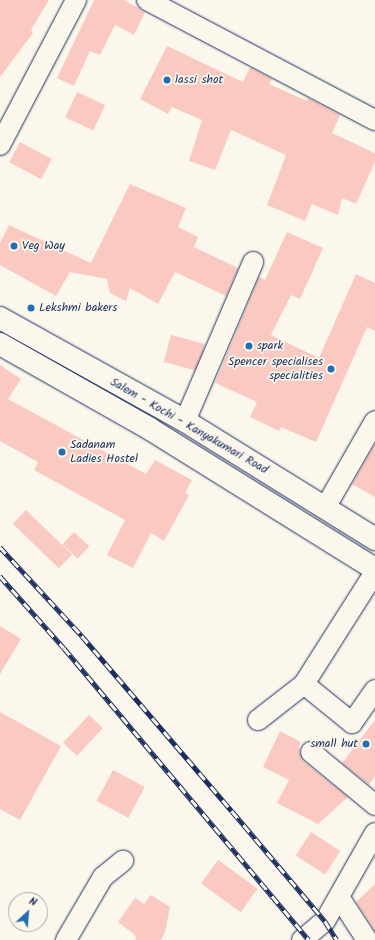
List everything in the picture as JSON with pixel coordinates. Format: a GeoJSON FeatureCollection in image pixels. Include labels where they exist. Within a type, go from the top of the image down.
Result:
{"type":"FeatureCollection","features":[{"type":"Feature","properties":{"kind":"main road","name":"Salem - Kochi - Kanyakumari Road"},"geometry":{"type":"LineString","coordinates":[[0,318],[184,422],[375,538]]}},
{"type":"Feature","properties":{"kind":"main road"},"geometry":{"type":"LineString","coordinates":[[0,344],[150,429],[375,571]]}},
{"type":"Feature","properties":{"kind":"street"},"geometry":{"type":"LineString","coordinates":[[0,145],[76,0]]}},
{"type":"Feature","properties":{"kind":"street"},"geometry":{"type":"LineString","coordinates":[[147,0],[375,120]]}},
{"type":"Feature","properties":{"kind":"street"},"geometry":{"type":"LineString","coordinates":[[184,422],[253,262]]}},
{"type":"Feature","properties":{"kind":"street"},"geometry":{"type":"LineString","coordinates":[[325,508],[375,421]]}},
{"type":"Feature","properties":{"kind":"street"},"geometry":{"type":"LineString","coordinates":[[258,720],[304,684],[375,571]]}},
{"type":"Feature","properties":{"kind":"street"},"geometry":{"type":"LineString","coordinates":[[304,684],[352,723],[372,699]]}},
{"type":"Feature","properties":{"kind":"street"},"geometry":{"type":"LineString","coordinates":[[311,752],[375,805]]}},
{"type":"Feature","properties":{"kind":"street"},"geometry":{"type":"LineString","coordinates":[[302,940],[306,934],[325,921],[375,833]]}},
{"type":"Feature","properties":{"kind":"street"},"geometry":{"type":"LineString","coordinates":[[66,940],[103,877],[123,861]]}},
{"type":"Feature","properties":{"kind":"street"},"geometry":{"type":"LineString","coordinates":[[338,897],[367,940]]}},
{"type":"Feature","properties":{"kind":"building"},"geometry":{"type":"Polygon","coordinates":[[[0,0],[49,0],[31,30],[33,33],[0,77],[0,0]]]}},
{"type":"Feature","properties":{"kind":"building"},"geometry":{"type":"Polygon","coordinates":[[[94,0],[124,0],[145,12],[134,35],[115,25],[100,55],[90,51],[74,86],[57,78],[94,0]]]}},
{"type":"Feature","properties":{"kind":"building"},"geometry":{"type":"Polygon","coordinates":[[[167,46],[243,82],[250,67],[272,79],[269,84],[307,101],[308,98],[340,115],[332,133],[375,153],[375,162],[356,204],[342,198],[338,215],[312,204],[305,221],[267,205],[286,155],[231,130],[215,170],[189,161],[202,120],[172,107],[168,114],[140,99],[167,46]]]}},
{"type":"Feature","properties":{"kind":"building"},"geometry":{"type":"Polygon","coordinates":[[[77,92],[105,105],[93,130],[65,117],[77,92]]]}},
{"type":"Feature","properties":{"kind":"building"},"geometry":{"type":"Polygon","coordinates":[[[20,142],[52,159],[41,179],[9,162],[20,142]]]}},
{"type":"Feature","properties":{"kind":"building"},"geometry":{"type":"Polygon","coordinates":[[[130,184],[186,208],[178,227],[198,237],[194,247],[238,268],[226,296],[175,272],[158,304],[130,288],[126,301],[110,293],[107,279],[70,272],[56,296],[0,265],[0,243],[9,225],[91,263],[130,184]]]}},
{"type":"Feature","properties":{"kind":"building"},"geometry":{"type":"Polygon","coordinates":[[[287,232],[323,248],[300,299],[291,295],[271,335],[319,358],[356,274],[375,283],[375,331],[367,327],[316,442],[281,427],[279,431],[250,417],[257,402],[215,383],[259,277],[265,280],[287,232]]]}},
{"type":"Feature","properties":{"kind":"building"},"geometry":{"type":"Polygon","coordinates":[[[171,335],[205,344],[198,371],[164,362],[171,335]]]}},
{"type":"Feature","properties":{"kind":"building"},"geometry":{"type":"Polygon","coordinates":[[[0,365],[21,379],[8,399],[146,474],[155,460],[192,480],[185,493],[189,495],[164,541],[151,533],[133,568],[107,555],[125,520],[34,470],[38,462],[0,441],[0,365]]]}},
{"type":"Feature","properties":{"kind":"building"},"geometry":{"type":"Polygon","coordinates":[[[375,444],[375,497],[352,484],[375,444]]]}},
{"type":"Feature","properties":{"kind":"building"},"geometry":{"type":"Polygon","coordinates":[[[26,510],[72,554],[59,568],[13,524],[26,510]]]}},
{"type":"Feature","properties":{"kind":"building"},"geometry":{"type":"Polygon","coordinates":[[[74,532],[89,546],[78,559],[62,544],[74,532]]]}},
{"type":"Feature","properties":{"kind":"building"},"geometry":{"type":"Polygon","coordinates":[[[0,626],[21,639],[0,674],[0,626]]]}},
{"type":"Feature","properties":{"kind":"building"},"geometry":{"type":"Polygon","coordinates":[[[0,712],[61,746],[20,820],[0,809],[0,712]]]}},
{"type":"Feature","properties":{"kind":"building"},"geometry":{"type":"Polygon","coordinates":[[[89,715],[103,728],[77,756],[63,743],[89,715]]]}},
{"type":"Feature","properties":{"kind":"building","name":"small hut"},"geometry":{"type":"Polygon","coordinates":[[[375,720],[375,776],[369,785],[342,763],[375,720]]]}},
{"type":"Feature","properties":{"kind":"building"},"geometry":{"type":"Polygon","coordinates":[[[280,731],[301,742],[299,746],[303,761],[348,797],[318,824],[277,803],[289,780],[263,767],[280,731]]]}},
{"type":"Feature","properties":{"kind":"building"},"geometry":{"type":"Polygon","coordinates":[[[113,770],[145,787],[128,818],[97,801],[113,770]]]}},
{"type":"Feature","properties":{"kind":"building"},"geometry":{"type":"Polygon","coordinates":[[[311,832],[340,851],[325,875],[296,855],[311,832]]]}},
{"type":"Feature","properties":{"kind":"building"},"geometry":{"type":"Polygon","coordinates":[[[218,860],[258,889],[241,912],[201,883],[218,860]]]}},
{"type":"Feature","properties":{"kind":"building"},"geometry":{"type":"Polygon","coordinates":[[[375,884],[375,931],[356,902],[375,884]]]}},
{"type":"Feature","properties":{"kind":"building"},"geometry":{"type":"Polygon","coordinates":[[[151,895],[170,907],[165,932],[161,940],[136,940],[135,935],[118,922],[135,898],[144,904],[151,895]]]}},
{"type":"Feature","properties":{"kind":"railway"},"geometry":{"type":"LineString","coordinates":[[0,547],[82,636],[325,921],[337,940]]}},
{"type":"Feature","properties":{"kind":"railway"},"geometry":{"type":"LineString","coordinates":[[0,576],[64,648],[309,940]]}},
{"type":"Feature","properties":{"kind":"place","name":"lassi shot"},"geometry":{"type":"Point","coordinates":[167,80]}},
{"type":"Feature","properties":{"kind":"place","name":"Veg Way"},"geometry":{"type":"Point","coordinates":[14,246]}},
{"type":"Feature","properties":{"kind":"place","name":"Lekshmi bakers"},"geometry":{"type":"Point","coordinates":[31,308]}},
{"type":"Feature","properties":{"kind":"place","name":"spark"},"geometry":{"type":"Point","coordinates":[249,346]}},
{"type":"Feature","properties":{"kind":"place","name":"Spencer specialises specialities"},"geometry":{"type":"Point","coordinates":[331,369]}},
{"type":"Feature","properties":{"kind":"place","name":"Sadanam Ladies Hostel"},"geometry":{"type":"Point","coordinates":[62,452]}},
{"type":"Feature","properties":{"kind":"place","name":"small hut"},"geometry":{"type":"Point","coordinates":[366,744]}}]}
